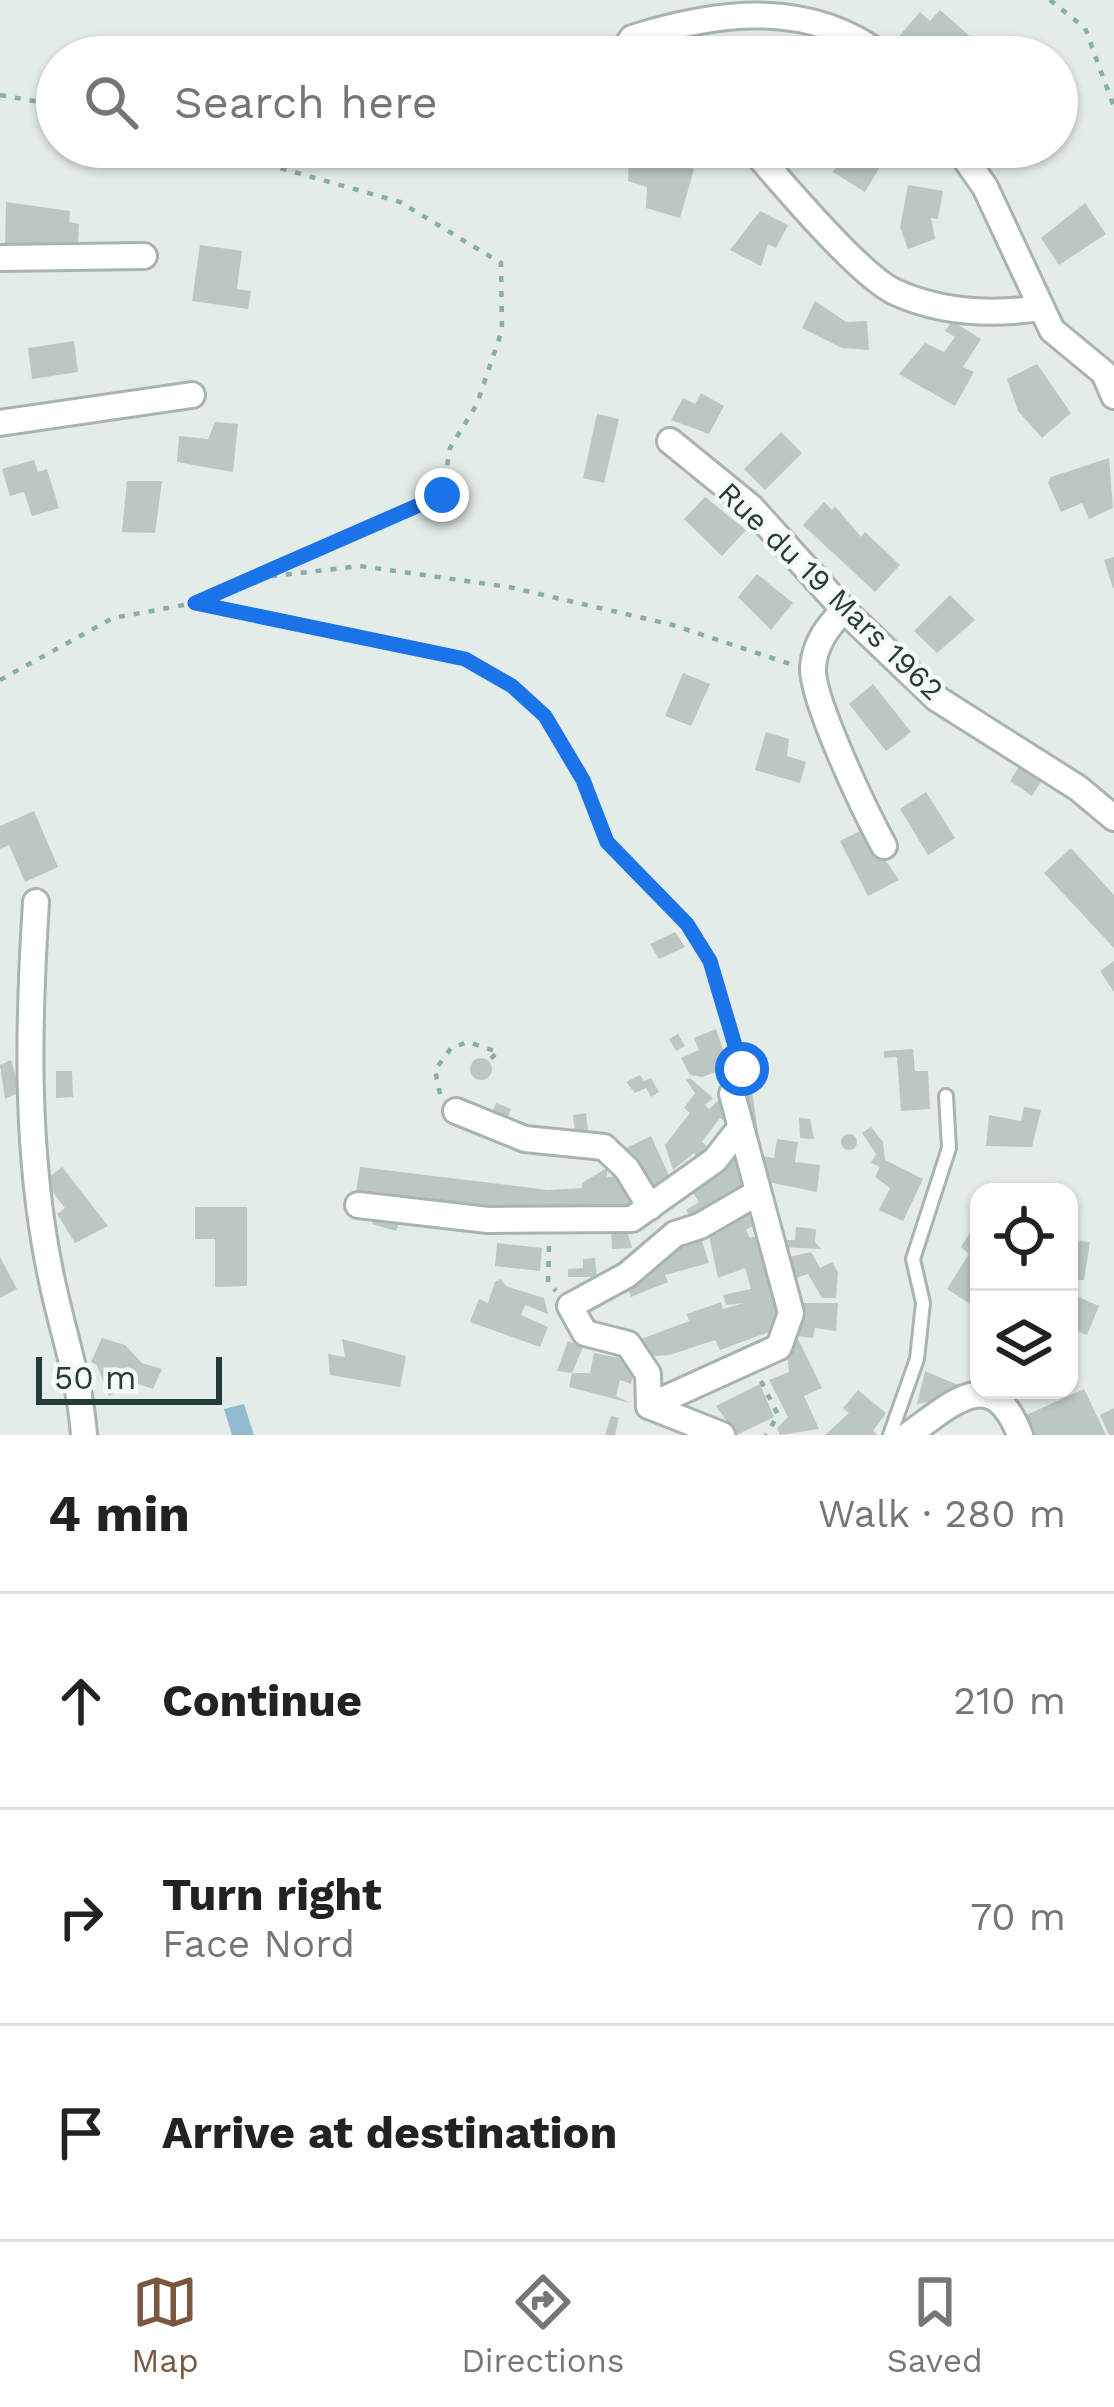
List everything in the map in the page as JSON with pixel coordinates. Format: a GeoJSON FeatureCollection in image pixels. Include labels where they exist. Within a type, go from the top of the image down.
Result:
{"type":"FeatureCollection","features":[{"type":"Feature","properties":{"kind":"street"},"geometry":{"type":"LineString","coordinates":[[639,36],[747,5],[817,11],[860,36]]}},
{"type":"Feature","properties":{"kind":"street"},"geometry":{"type":"LineString","coordinates":[[770,168],[892,291],[994,314],[1041,308]]}},
{"type":"Feature","properties":{"kind":"street"},"geometry":{"type":"LineString","coordinates":[[972,168],[1052,330],[1105,374],[1114,395]]}},
{"type":"Feature","properties":{"kind":"street"},"geometry":{"type":"LineString","coordinates":[[0,258],[144,256]]}},
{"type":"Feature","properties":{"kind":"street"},"geometry":{"type":"LineString","coordinates":[[0,423],[192,395]]}},
{"type":"Feature","properties":{"kind":"street","name":"Rue du 19 Mars 1962"},"geometry":{"type":"LineString","coordinates":[[670,441],[751,507],[844,610],[936,698],[1078,788],[1114,818]]}},
{"type":"Feature","properties":{"kind":"street"},"geometry":{"type":"LineString","coordinates":[[844,610],[824,630],[813,670],[866,814],[884,846]]}},
{"type":"Feature","properties":{"kind":"street"},"geometry":{"type":"LineString","coordinates":[[36,902],[28,1015],[34,1163],[52,1282],[80,1382],[84,1435]]}},
{"type":"Feature","properties":{"kind":"street"},"geometry":{"type":"LineString","coordinates":[[650,1406],[779,1347],[791,1312],[732,1094]]}},
{"type":"Feature","properties":{"kind":"street"},"geometry":{"type":"LineString","coordinates":[[456,1112],[525,1139],[604,1147],[666,1214],[661,1246]]}},
{"type":"Feature","properties":{"kind":"street"},"geometry":{"type":"LineString","coordinates":[[358,1205],[550,1222],[632,1219],[715,1160],[740,1128]]}},
{"type":"Feature","properties":{"kind":"street"},"geometry":{"type":"LineString","coordinates":[[650,1406],[648,1374],[628,1344],[585,1333],[570,1306],[627,1275],[661,1246],[757,1193]]}},
{"type":"Feature","properties":{"kind":"street"},"geometry":{"type":"LineString","coordinates":[[908,1435],[967,1394],[991,1394],[1011,1410],[1021,1435]]}},
{"type":"Feature","properties":{"kind":"street"},"geometry":{"type":"LineString","coordinates":[[650,1406],[722,1435]]}},
{"type":"Feature","properties":{"kind":"lane"},"geometry":{"type":"LineString","coordinates":[[890,1435],[917,1359],[923,1303],[914,1259],[950,1148],[946,1096]]}},
{"type":"Feature","properties":{"kind":"path"},"geometry":{"type":"LineString","coordinates":[[1051,0],[1085,28],[1114,107]]}},
{"type":"Feature","properties":{"kind":"path"},"geometry":{"type":"LineString","coordinates":[[0,95],[36,101]]}},
{"type":"Feature","properties":{"kind":"path"},"geometry":{"type":"LineString","coordinates":[[0,680],[112,618],[195,603],[442,495],[450,448],[477,404],[502,330],[501,263],[400,202],[280,168]]}},
{"type":"Feature","properties":{"kind":"path"},"geometry":{"type":"LineString","coordinates":[[251,579],[360,566],[509,587],[674,625],[813,670]]}},
{"type":"Feature","properties":{"kind":"path"},"geometry":{"type":"LineString","coordinates":[[195,603],[465,659],[512,686],[554,732],[583,780],[607,842],[687,924],[710,961],[742,1069],[732,1094]]}},
{"type":"Feature","properties":{"kind":"path"},"geometry":{"type":"LineString","coordinates":[[435,1070],[451,1048],[469,1042],[498,1052],[489,1060]]}},
{"type":"Feature","properties":{"kind":"path"},"geometry":{"type":"LineString","coordinates":[[548,1282],[550,1222]]}},
{"type":"Feature","properties":{"kind":"path"},"geometry":{"type":"LineString","coordinates":[[751,1360],[778,1415],[766,1435]]}},
{"type":"Feature","properties":{"kind":"water"},"geometry":{"type":"Polygon","coordinates":[[[244,1404],[254,1435],[232,1435],[224,1409],[244,1404]]]}},
{"type":"Feature","properties":{"kind":"building"},"geometry":{"type":"Polygon","coordinates":[[[940,10],[970,36],[900,35],[920,12],[930,21],[940,10]]]}},
{"type":"Feature","properties":{"kind":"building"},"geometry":{"type":"Polygon","coordinates":[[[628,168],[694,169],[680,218],[646,208],[647,187],[628,181],[628,168]]]}},
{"type":"Feature","properties":{"kind":"building"},"geometry":{"type":"Polygon","coordinates":[[[836,168],[879,168],[865,192],[833,172],[836,168]]]}},
{"type":"Feature","properties":{"kind":"building"},"geometry":{"type":"Polygon","coordinates":[[[908,185],[943,191],[938,219],[931,218],[935,239],[908,249],[900,227],[908,185]]]}},
{"type":"Feature","properties":{"kind":"building"},"geometry":{"type":"Polygon","coordinates":[[[6,202],[70,211],[69,222],[79,224],[78,242],[5,244],[6,202]]]}},
{"type":"Feature","properties":{"kind":"building"},"geometry":{"type":"Polygon","coordinates":[[[1085,203],[1106,234],[1059,265],[1041,238],[1085,203]]]}},
{"type":"Feature","properties":{"kind":"building"},"geometry":{"type":"Polygon","coordinates":[[[760,211],[788,225],[776,248],[768,244],[761,266],[730,250],[760,211]]]}},
{"type":"Feature","properties":{"kind":"building"},"geometry":{"type":"Polygon","coordinates":[[[200,245],[242,251],[237,289],[251,291],[248,309],[192,301],[200,245]]]}},
{"type":"Feature","properties":{"kind":"building"},"geometry":{"type":"Polygon","coordinates":[[[815,301],[846,322],[867,321],[869,350],[842,348],[802,328],[815,301]]]}},
{"type":"Feature","properties":{"kind":"building"},"geometry":{"type":"Polygon","coordinates":[[[952,321],[981,339],[963,367],[974,372],[955,406],[899,374],[925,343],[944,352],[955,337],[945,331],[952,321]]]}},
{"type":"Feature","properties":{"kind":"building"},"geometry":{"type":"Polygon","coordinates":[[[74,341],[78,372],[32,379],[28,348],[74,341]]]}},
{"type":"Feature","properties":{"kind":"building"},"geometry":{"type":"Polygon","coordinates":[[[1037,364],[1071,413],[1042,438],[1018,411],[1007,379],[1037,364]]]}},
{"type":"Feature","properties":{"kind":"building"},"geometry":{"type":"Polygon","coordinates":[[[701,393],[724,406],[709,434],[671,420],[683,398],[695,404],[701,393]]]}},
{"type":"Feature","properties":{"kind":"building"},"geometry":{"type":"Polygon","coordinates":[[[597,414],[619,419],[604,483],[583,478],[597,414]]]}},
{"type":"Feature","properties":{"kind":"building"},"geometry":{"type":"Polygon","coordinates":[[[215,422],[238,424],[233,472],[177,462],[179,436],[208,439],[215,422]]]}},
{"type":"Feature","properties":{"kind":"building"},"geometry":{"type":"Polygon","coordinates":[[[781,432],[802,453],[765,490],[744,469],[781,432]]]}},
{"type":"Feature","properties":{"kind":"building"},"geometry":{"type":"Polygon","coordinates":[[[1109,458],[1113,508],[1089,519],[1082,503],[1061,512],[1048,483],[1051,477],[1109,458]]]}},
{"type":"Feature","properties":{"kind":"building"},"geometry":{"type":"Polygon","coordinates":[[[34,460],[38,472],[47,469],[59,508],[32,516],[24,492],[10,496],[2,469],[34,460]]]}},
{"type":"Feature","properties":{"kind":"building"},"geometry":{"type":"Polygon","coordinates":[[[127,481],[162,481],[155,533],[122,532],[127,481]]]}},
{"type":"Feature","properties":{"kind":"building"},"geometry":{"type":"Polygon","coordinates":[[[705,497],[746,530],[722,556],[684,519],[705,497]]]}},
{"type":"Feature","properties":{"kind":"building"},"geometry":{"type":"Polygon","coordinates":[[[824,502],[832,510],[835,506],[861,537],[865,532],[900,565],[875,592],[803,525],[824,502]]]}},
{"type":"Feature","properties":{"kind":"building"},"geometry":{"type":"Polygon","coordinates":[[[1114,557],[1114,588],[1113,588],[1104,560],[1114,557]]]}},
{"type":"Feature","properties":{"kind":"building"},"geometry":{"type":"Polygon","coordinates":[[[757,574],[793,603],[771,630],[738,597],[757,574]]]}},
{"type":"Feature","properties":{"kind":"building"},"geometry":{"type":"Polygon","coordinates":[[[950,595],[975,620],[937,653],[914,631],[950,595]]]}},
{"type":"Feature","properties":{"kind":"building"},"geometry":{"type":"Polygon","coordinates":[[[683,673],[710,684],[691,726],[665,716],[683,673]]]}},
{"type":"Feature","properties":{"kind":"building"},"geometry":{"type":"Polygon","coordinates":[[[873,684],[911,732],[886,751],[849,704],[873,684]]]}},
{"type":"Feature","properties":{"kind":"building"},"geometry":{"type":"Polygon","coordinates":[[[766,732],[789,739],[787,756],[806,762],[800,783],[755,770],[766,732]]]}},
{"type":"Feature","properties":{"kind":"building"},"geometry":{"type":"Polygon","coordinates":[[[1020,765],[1042,780],[1032,796],[1010,781],[1020,765]]]}},
{"type":"Feature","properties":{"kind":"building"},"geometry":{"type":"Polygon","coordinates":[[[926,792],[955,838],[928,855],[900,809],[926,792]]]}},
{"type":"Feature","properties":{"kind":"building"},"geometry":{"type":"Polygon","coordinates":[[[34,811],[58,867],[25,882],[9,845],[0,849],[0,826],[34,811]]]}},
{"type":"Feature","properties":{"kind":"building"},"geometry":{"type":"Polygon","coordinates":[[[864,829],[899,880],[868,896],[840,841],[864,829]]]}},
{"type":"Feature","properties":{"kind":"building"},"geometry":{"type":"Polygon","coordinates":[[[1071,848],[1114,895],[1114,948],[1044,873],[1071,848]]]}},
{"type":"Feature","properties":{"kind":"building"},"geometry":{"type":"Polygon","coordinates":[[[675,932],[685,947],[659,959],[650,944],[675,932]]]}},
{"type":"Feature","properties":{"kind":"building"},"geometry":{"type":"Polygon","coordinates":[[[1114,961],[1114,992],[1100,971],[1114,961]]]}},
{"type":"Feature","properties":{"kind":"building"},"geometry":{"type":"Polygon","coordinates":[[[716,1029],[729,1067],[702,1077],[690,1075],[681,1058],[699,1050],[694,1038],[716,1029]]]}},
{"type":"Feature","properties":{"kind":"building"},"geometry":{"type":"Polygon","coordinates":[[[678,1034],[685,1046],[676,1051],[669,1039],[678,1034]]]}},
{"type":"Feature","properties":{"kind":"building"},"geometry":{"type":"Polygon","coordinates":[[[913,1049],[915,1071],[928,1071],[930,1109],[901,1111],[897,1057],[884,1058],[884,1051],[913,1049]]]}},
{"type":"Feature","properties":{"kind":"building"},"geometry":{"type":"Polygon","coordinates":[[[481,1058],[492,1069],[481,1080],[470,1069],[481,1058]]]}},
{"type":"Feature","properties":{"kind":"building"},"geometry":{"type":"Polygon","coordinates":[[[11,1060],[20,1092],[5,1099],[0,1065],[11,1060]]]}},
{"type":"Feature","properties":{"kind":"building"},"geometry":{"type":"Polygon","coordinates":[[[56,1071],[72,1071],[73,1097],[56,1098],[56,1071]]]}},
{"type":"Feature","properties":{"kind":"building"},"geometry":{"type":"Polygon","coordinates":[[[640,1075],[644,1081],[651,1078],[659,1092],[651,1097],[646,1088],[635,1093],[626,1082],[640,1075]]]}},
{"type":"Feature","properties":{"kind":"building"},"geometry":{"type":"Polygon","coordinates":[[[690,1078],[713,1098],[705,1105],[709,1109],[726,1093],[735,1113],[727,1123],[720,1118],[702,1142],[709,1148],[699,1160],[694,1153],[673,1170],[665,1145],[690,1113],[684,1108],[695,1093],[686,1080],[690,1078]]]}},
{"type":"Feature","properties":{"kind":"building"},"geometry":{"type":"Polygon","coordinates":[[[752,1090],[759,1140],[752,1141],[742,1093],[752,1090]]]}},
{"type":"Feature","properties":{"kind":"building"},"geometry":{"type":"Polygon","coordinates":[[[496,1103],[511,1109],[505,1124],[490,1118],[496,1103]]]}},
{"type":"Feature","properties":{"kind":"building"},"geometry":{"type":"Polygon","coordinates":[[[1024,1107],[1041,1110],[1032,1147],[986,1146],[989,1115],[1021,1121],[1024,1107]]]}},
{"type":"Feature","properties":{"kind":"building"},"geometry":{"type":"Polygon","coordinates":[[[586,1113],[588,1130],[575,1132],[573,1115],[586,1113]]]}},
{"type":"Feature","properties":{"kind":"building"},"geometry":{"type":"Polygon","coordinates":[[[799,1118],[810,1119],[814,1139],[800,1138],[799,1118]]]}},
{"type":"Feature","properties":{"kind":"building"},"geometry":{"type":"Polygon","coordinates":[[[871,1127],[883,1142],[885,1160],[923,1179],[903,1221],[879,1210],[890,1188],[875,1177],[880,1167],[871,1163],[876,1154],[862,1133],[871,1127]]]}},
{"type":"Feature","properties":{"kind":"building"},"geometry":{"type":"Polygon","coordinates":[[[849,1134],[857,1142],[849,1150],[841,1142],[849,1134]]]}},
{"type":"Feature","properties":{"kind":"building"},"geometry":{"type":"Polygon","coordinates":[[[651,1136],[671,1180],[649,1190],[626,1148],[651,1136]]]}},
{"type":"Feature","properties":{"kind":"building"},"geometry":{"type":"Polygon","coordinates":[[[777,1139],[798,1142],[795,1162],[820,1165],[817,1192],[758,1180],[755,1155],[774,1158],[777,1139]]]}},
{"type":"Feature","properties":{"kind":"building"},"geometry":{"type":"Polygon","coordinates":[[[733,1156],[752,1191],[718,1207],[714,1202],[691,1217],[686,1210],[699,1202],[690,1188],[733,1156]]]}},
{"type":"Feature","properties":{"kind":"building"},"geometry":{"type":"Polygon","coordinates":[[[62,1167],[108,1226],[75,1243],[57,1214],[65,1208],[44,1181],[62,1167]]]}},
{"type":"Feature","properties":{"kind":"building"},"geometry":{"type":"Polygon","coordinates":[[[360,1167],[548,1190],[582,1188],[582,1183],[607,1168],[607,1177],[625,1176],[633,1186],[634,1212],[475,1210],[356,1193],[360,1167]]]}},
{"type":"Feature","properties":{"kind":"building"},"geometry":{"type":"Polygon","coordinates":[[[195,1207],[247,1207],[247,1286],[215,1287],[215,1239],[195,1239],[195,1207]]]}},
{"type":"Feature","properties":{"kind":"building"},"geometry":{"type":"Polygon","coordinates":[[[381,1211],[402,1216],[396,1231],[372,1224],[381,1211]]]}},
{"type":"Feature","properties":{"kind":"building"},"geometry":{"type":"Polygon","coordinates":[[[747,1211],[753,1226],[746,1230],[750,1238],[761,1234],[780,1301],[777,1329],[720,1350],[715,1340],[670,1355],[640,1357],[636,1341],[689,1321],[687,1314],[721,1302],[723,1309],[744,1303],[726,1305],[723,1295],[751,1289],[745,1268],[718,1278],[707,1226],[747,1211]]]}},
{"type":"Feature","properties":{"kind":"building"},"geometry":{"type":"Polygon","coordinates":[[[625,1223],[632,1248],[612,1249],[611,1224],[625,1223]]]}},
{"type":"Feature","properties":{"kind":"building"},"geometry":{"type":"Polygon","coordinates":[[[796,1227],[816,1229],[815,1242],[821,1249],[780,1247],[778,1240],[795,1240],[796,1227]]]}},
{"type":"Feature","properties":{"kind":"building"},"geometry":{"type":"Polygon","coordinates":[[[699,1232],[709,1263],[665,1275],[668,1282],[631,1297],[626,1282],[699,1232]]]}},
{"type":"Feature","properties":{"kind":"building"},"geometry":{"type":"Polygon","coordinates":[[[970,1232],[970,1304],[947,1289],[969,1254],[961,1247],[970,1232]]]}},
{"type":"Feature","properties":{"kind":"building"},"geometry":{"type":"Polygon","coordinates":[[[1078,1241],[1090,1242],[1084,1280],[1078,1280],[1078,1241]]]}},
{"type":"Feature","properties":{"kind":"building"},"geometry":{"type":"Polygon","coordinates":[[[497,1243],[542,1248],[540,1271],[495,1266],[497,1243]]]}},
{"type":"Feature","properties":{"kind":"building"},"geometry":{"type":"Polygon","coordinates":[[[811,1252],[820,1268],[832,1262],[838,1272],[836,1298],[822,1298],[808,1274],[796,1278],[790,1272],[785,1258],[811,1252]]]}},
{"type":"Feature","properties":{"kind":"building"},"geometry":{"type":"Polygon","coordinates":[[[0,1257],[17,1289],[0,1298],[0,1257]]]}},
{"type":"Feature","properties":{"kind":"building"},"geometry":{"type":"Polygon","coordinates":[[[595,1258],[597,1277],[568,1277],[568,1269],[583,1268],[583,1259],[595,1258]]]}},
{"type":"Feature","properties":{"kind":"building"},"geometry":{"type":"Polygon","coordinates":[[[501,1279],[506,1286],[544,1298],[548,1314],[525,1305],[521,1315],[548,1327],[540,1347],[470,1322],[479,1299],[488,1303],[495,1282],[501,1279]]]}},
{"type":"Feature","properties":{"kind":"building"},"geometry":{"type":"Polygon","coordinates":[[[1078,1297],[1099,1306],[1087,1335],[1078,1331],[1078,1297]]]}},
{"type":"Feature","properties":{"kind":"building"},"geometry":{"type":"Polygon","coordinates":[[[796,1303],[838,1303],[836,1331],[815,1328],[813,1338],[797,1336],[796,1303]]]}},
{"type":"Feature","properties":{"kind":"building"},"geometry":{"type":"Polygon","coordinates":[[[797,1337],[822,1388],[804,1396],[819,1429],[780,1435],[777,1428],[788,1417],[769,1380],[789,1372],[786,1343],[797,1337]]]}},
{"type":"Feature","properties":{"kind":"building"},"geometry":{"type":"Polygon","coordinates":[[[102,1338],[125,1345],[142,1363],[162,1369],[153,1389],[135,1383],[109,1396],[97,1365],[91,1362],[102,1338]]]}},
{"type":"Feature","properties":{"kind":"building"},"geometry":{"type":"Polygon","coordinates":[[[342,1339],[406,1356],[400,1387],[330,1375],[328,1354],[345,1357],[342,1339]]]}},
{"type":"Feature","properties":{"kind":"building"},"geometry":{"type":"Polygon","coordinates":[[[568,1341],[583,1347],[572,1373],[557,1371],[568,1341]]]}},
{"type":"Feature","properties":{"kind":"building"},"geometry":{"type":"Polygon","coordinates":[[[594,1353],[625,1359],[635,1369],[631,1384],[620,1380],[616,1396],[630,1403],[569,1387],[572,1373],[590,1373],[594,1353]]]}},
{"type":"Feature","properties":{"kind":"building"},"geometry":{"type":"Polygon","coordinates":[[[925,1371],[963,1387],[941,1400],[917,1404],[925,1371]]]}},
{"type":"Feature","properties":{"kind":"building"},"geometry":{"type":"Polygon","coordinates":[[[760,1384],[774,1417],[737,1435],[716,1406],[760,1384]]]}},
{"type":"Feature","properties":{"kind":"building"},"geometry":{"type":"Polygon","coordinates":[[[1084,1389],[1106,1435],[1033,1435],[1024,1416],[1062,1399],[1078,1399],[1078,1392],[1084,1389]]]}},
{"type":"Feature","properties":{"kind":"building"},"geometry":{"type":"Polygon","coordinates":[[[858,1390],[886,1413],[873,1431],[878,1435],[825,1435],[849,1413],[843,1408],[858,1390]]]}},
{"type":"Feature","properties":{"kind":"building"},"geometry":{"type":"Polygon","coordinates":[[[1114,1408],[1114,1435],[1109,1435],[1100,1415],[1114,1408]]]}},
{"type":"Feature","properties":{"kind":"building"},"geometry":{"type":"Polygon","coordinates":[[[611,1416],[619,1418],[615,1435],[605,1435],[611,1416]]]}},
{"type":"Feature","properties":{"kind":"route"},"geometry":{"type":"LineString","coordinates":[[442,495],[195,603],[465,659],[512,686],[545,716],[583,780],[607,842],[687,924],[710,961],[742,1069]]}}]}
